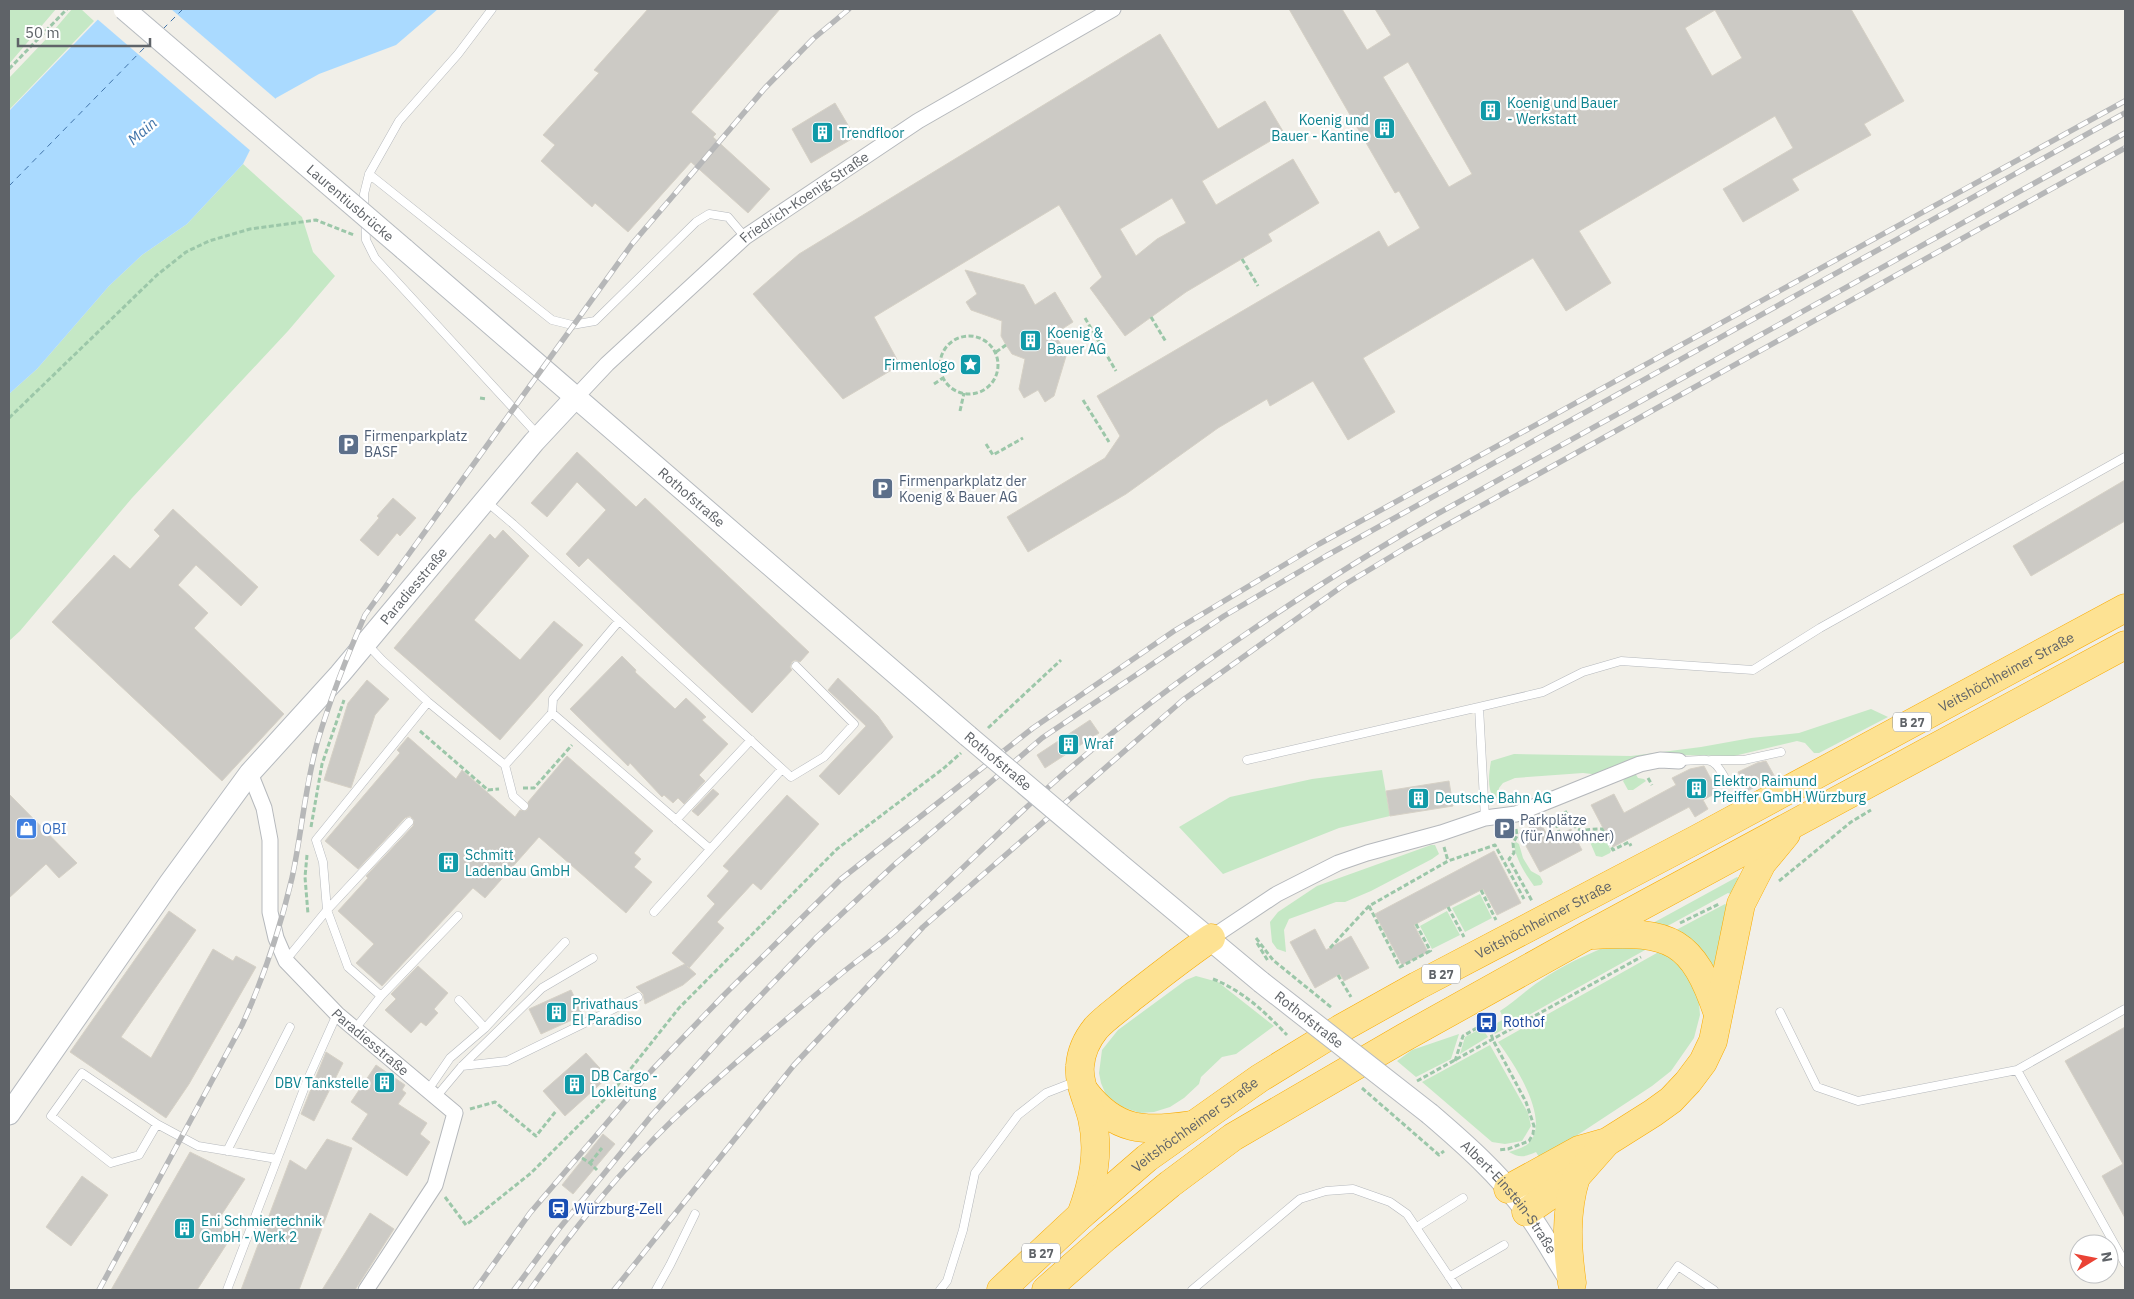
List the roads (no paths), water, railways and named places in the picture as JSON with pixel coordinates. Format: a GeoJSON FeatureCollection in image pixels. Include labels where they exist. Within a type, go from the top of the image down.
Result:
{"type":"FeatureCollection","features":[{"type":"Feature","properties":{"kind":"highway","name":"Veitshöchheimer Straße"},"geometry":{"type":"LineString","coordinates":[[1001,1290],[1080,1216],[1147,1158],[1260,1078],[1400,996],[1699,838],[2125,608]]}},
{"type":"Feature","properties":{"kind":"highway","name":"B 27"},"geometry":{"type":"LineString","coordinates":[[1046,1290],[1170,1184],[1233,1137],[1405,1037],[1588,935],[2125,645]]}},
{"type":"Feature","properties":{"kind":"highway"},"geometry":{"type":"LineString","coordinates":[[1526,1212],[1576,1177],[1607,1142],[1671,1100],[1703,1062],[1710,1048],[1718,1016],[1736,925],[1745,894],[1768,855],[1795,824]]}},
{"type":"Feature","properties":{"kind":"highway"},"geometry":{"type":"LineString","coordinates":[[1588,935],[1651,934],[1667,940],[1684,951],[1694,961],[1704,976],[1718,1016]]}},
{"type":"Feature","properties":{"kind":"highway"},"geometry":{"type":"LineString","coordinates":[[1080,1216],[1094,1175],[1096,1158],[1092,1117],[1082,1085],[1080,1067],[1082,1052],[1087,1041],[1097,1027],[1175,964],[1211,938]]}},
{"type":"Feature","properties":{"kind":"highway"},"geometry":{"type":"LineString","coordinates":[[1082,1085],[1096,1106],[1121,1124],[1136,1128],[1167,1129],[1193,1125]]}},
{"type":"Feature","properties":{"kind":"highway"},"geometry":{"type":"LineString","coordinates":[[1508,1189],[1579,1150],[1607,1142]]}},
{"type":"Feature","properties":{"kind":"highway"},"geometry":{"type":"LineString","coordinates":[[1574,1286],[1567,1236],[1571,1194],[1576,1177]]}},
{"type":"Feature","properties":{"kind":"main road","name":"Laurentiusbrücke"},"geometry":{"type":"LineString","coordinates":[[124,9],[576,397]]}},
{"type":"Feature","properties":{"kind":"main road","name":"Paradiesstraße"},"geometry":{"type":"LineString","coordinates":[[9,1114],[168,884],[250,773],[365,642],[540,436],[576,397]]}},
{"type":"Feature","properties":{"kind":"main road","name":"Rothofstraße"},"geometry":{"type":"LineString","coordinates":[[576,397],[972,740],[1211,938],[1266,973],[1430,1114]]}},
{"type":"Feature","properties":{"kind":"main road","name":"Albert-Einstein-Straße"},"geometry":{"type":"LineString","coordinates":[[1430,1114],[1477,1155],[1508,1189],[1526,1212],[1574,1286]]}},
{"type":"Feature","properties":{"kind":"street","name":"Friedrich-Koenig-Straße"},"geometry":{"type":"LineString","coordinates":[[576,397],[607,364],[745,237],[918,121],[1113,9]]}},
{"type":"Feature","properties":{"kind":"street"},"geometry":{"type":"LineString","coordinates":[[1211,938],[1277,894],[1322,870],[1367,853],[1441,833],[1485,818],[1516,814],[1640,764],[1660,760],[1679,761]]}},
{"type":"Feature","properties":{"kind":"street","name":"Paradiesstraße"},"geometry":{"type":"LineString","coordinates":[[250,773],[264,808],[270,840],[270,912],[276,938],[286,960],[337,1014],[455,1113],[435,1185],[366,1290]]}},
{"type":"Feature","properties":{"kind":"lane"},"geometry":{"type":"LineString","coordinates":[[492,9],[458,54],[399,121],[369,174],[364,194],[366,240],[375,258],[540,436]]}},
{"type":"Feature","properties":{"kind":"lane"},"geometry":{"type":"LineString","coordinates":[[369,174],[552,320],[572,325],[595,321],[696,222],[709,214],[728,217],[745,237]]}},
{"type":"Feature","properties":{"kind":"lane"},"geometry":{"type":"LineString","coordinates":[[1247,760],[1543,692],[1583,672],[1621,661],[1753,670],[1820,628],[2125,457]]}},
{"type":"Feature","properties":{"kind":"lane"},"geometry":{"type":"LineString","coordinates":[[485,501],[513,524],[791,777],[824,758],[854,724],[796,666]]}},
{"type":"Feature","properties":{"kind":"lane"},"geometry":{"type":"LineString","coordinates":[[505,765],[552,713],[553,699],[620,621]]}},
{"type":"Feature","properties":{"kind":"lane"},"geometry":{"type":"LineString","coordinates":[[365,642],[428,702],[505,765],[514,796],[524,806]]}},
{"type":"Feature","properties":{"kind":"lane"},"geometry":{"type":"LineString","coordinates":[[381,996],[348,967],[327,910],[323,862],[316,840],[428,702]]}},
{"type":"Feature","properties":{"kind":"lane"},"geometry":{"type":"LineString","coordinates":[[1479,707],[1485,818]]}},
{"type":"Feature","properties":{"kind":"lane"},"geometry":{"type":"LineString","coordinates":[[552,713],[710,849]]}},
{"type":"Feature","properties":{"kind":"lane"},"geometry":{"type":"LineString","coordinates":[[676,820],[751,740]]}},
{"type":"Feature","properties":{"kind":"lane"},"geometry":{"type":"LineString","coordinates":[[1679,761],[1744,760],[1781,752]]}},
{"type":"Feature","properties":{"kind":"lane"},"geometry":{"type":"LineString","coordinates":[[1711,760],[1718,765],[1727,782]]}},
{"type":"Feature","properties":{"kind":"lane"},"geometry":{"type":"LineString","coordinates":[[654,912],[782,769]]}},
{"type":"Feature","properties":{"kind":"lane"},"geometry":{"type":"LineString","coordinates":[[286,960],[310,929],[409,822]]}},
{"type":"Feature","properties":{"kind":"lane"},"geometry":{"type":"LineString","coordinates":[[355,1029],[381,996],[458,916]]}},
{"type":"Feature","properties":{"kind":"lane"},"geometry":{"type":"LineString","coordinates":[[432,1093],[450,1058],[485,1028],[565,942]]}},
{"type":"Feature","properties":{"kind":"lane"},"geometry":{"type":"LineString","coordinates":[[432,1093],[542,988],[593,958]]}},
{"type":"Feature","properties":{"kind":"lane"},"geometry":{"type":"LineString","coordinates":[[462,1066],[507,1061],[638,997]]}},
{"type":"Feature","properties":{"kind":"lane"},"geometry":{"type":"LineString","coordinates":[[459,1000],[485,1028]]}},
{"type":"Feature","properties":{"kind":"lane"},"geometry":{"type":"LineString","coordinates":[[1780,1012],[1817,1087],[1858,1101],[2017,1070],[2125,1009]]}},
{"type":"Feature","properties":{"kind":"lane"},"geometry":{"type":"LineString","coordinates":[[227,1290],[306,1082],[337,1014]]}},
{"type":"Feature","properties":{"kind":"lane"},"geometry":{"type":"LineString","coordinates":[[227,1151],[290,1027]]}},
{"type":"Feature","properties":{"kind":"lane"},"geometry":{"type":"LineString","coordinates":[[2017,1070],[2125,1263]]}},
{"type":"Feature","properties":{"kind":"lane"},"geometry":{"type":"LineString","coordinates":[[157,1124],[139,1155],[111,1162],[50,1116],[82,1073],[157,1124],[198,1146],[277,1158]]}},
{"type":"Feature","properties":{"kind":"lane"},"geometry":{"type":"LineString","coordinates":[[940,1290],[947,1281],[963,1230],[975,1173],[1018,1115],[1046,1093],[1082,1085]]}},
{"type":"Feature","properties":{"kind":"lane"},"geometry":{"type":"LineString","coordinates":[[1192,1290],[1300,1200],[1326,1191],[1353,1189],[1390,1202],[1407,1214],[1458,1290]]}},
{"type":"Feature","properties":{"kind":"lane"},"geometry":{"type":"LineString","coordinates":[[1417,1227],[1463,1198]]}},
{"type":"Feature","properties":{"kind":"lane"},"geometry":{"type":"LineString","coordinates":[[656,1290],[695,1214]]}},
{"type":"Feature","properties":{"kind":"lane"},"geometry":{"type":"LineString","coordinates":[[1450,1277],[1504,1245]]}},
{"type":"Feature","properties":{"kind":"lane"},"geometry":{"type":"LineString","coordinates":[[1661,1290],[1678,1266],[1714,1290]]}},
{"type":"Feature","properties":{"kind":"water","name":"Main"},"geometry":{"type":"Polygon","coordinates":[[[108,9],[438,9],[396,45],[319,74],[276,98],[243,164],[187,224],[142,255],[109,286],[37,369],[9,394],[9,111],[108,9]]]}},
{"type":"Feature","properties":{"kind":"railway"},"geometry":{"type":"LineString","coordinates":[[99,1290],[242,1025],[257,989],[277,934],[292,878],[310,774],[318,740],[328,708],[365,615],[632,244],[765,88],[813,39],[849,9]]}},
{"type":"Feature","properties":{"kind":"railway"},"geometry":{"type":"LineString","coordinates":[[475,1290],[530,1213],[652,1070],[724,995],[841,879],[1033,728],[1174,631],[1319,544],[2125,101]]}},
{"type":"Feature","properties":{"kind":"railway"},"geometry":{"type":"LineString","coordinates":[[514,1290],[558,1230],[652,1115],[744,1013],[817,937],[894,865],[1042,738],[1224,616],[1326,556],[2125,113]]}},
{"type":"Feature","properties":{"kind":"railway"},"geometry":{"type":"LineString","coordinates":[[530,1290],[605,1192],[668,1124],[785,1021],[894,932],[1061,776],[1150,703],[1196,669],[1339,573],[1437,514],[2125,133]]}},
{"type":"Feature","properties":{"kind":"railway"},"geometry":{"type":"LineString","coordinates":[[614,1290],[794,1065],[923,927],[1183,700],[1344,585],[1407,547],[2125,148]]}},
{"type":"Feature","properties":{"kind":"place","name":"Koenig und Bauer - Werkstatt"},"geometry":{"type":"Point","coordinates":[1491,111]}},
{"type":"Feature","properties":{"kind":"place","name":"Koenig und Bauer - Kantine"},"geometry":{"type":"Point","coordinates":[1385,128]}},
{"type":"Feature","properties":{"kind":"place","name":"Trendfloor"},"geometry":{"type":"Point","coordinates":[823,133]}},
{"type":"Feature","properties":{"kind":"place","name":"Koenig & Bauer AG"},"geometry":{"type":"Point","coordinates":[1031,341]}},
{"type":"Feature","properties":{"kind":"place","name":"Firmenlogo"},"geometry":{"type":"Point","coordinates":[971,365]}},
{"type":"Feature","properties":{"kind":"place","name":"Firmenparkplatz BASF"},"geometry":{"type":"Point","coordinates":[348,444]}},
{"type":"Feature","properties":{"kind":"place","name":"Firmenparkplatz der Koenig & Bauer AG"},"geometry":{"type":"Point","coordinates":[883,489]}},
{"type":"Feature","properties":{"kind":"place","name":"Wraf"},"geometry":{"type":"Point","coordinates":[1068,744]}},
{"type":"Feature","properties":{"kind":"place","name":"Elektro Raimund Pfeiffer GmbH Würzburg"},"geometry":{"type":"Point","coordinates":[1697,789]}},
{"type":"Feature","properties":{"kind":"place","name":"Deutsche Bahn AG"},"geometry":{"type":"Point","coordinates":[1419,798]}},
{"type":"Feature","properties":{"kind":"place","name":"Parkplätze (für Anwohner)"},"geometry":{"type":"Point","coordinates":[1504,828]}},
{"type":"Feature","properties":{"kind":"place","name":"OBI"},"geometry":{"type":"Point","coordinates":[26,829]}},
{"type":"Feature","properties":{"kind":"place","name":"Schmitt Ladenbau GmbH"},"geometry":{"type":"Point","coordinates":[449,863]}},
{"type":"Feature","properties":{"kind":"place","name":"Privathaus El Paradiso"},"geometry":{"type":"Point","coordinates":[556,1012]}},
{"type":"Feature","properties":{"kind":"place","name":"Rothof"},"geometry":{"type":"Point","coordinates":[1487,1022]}},
{"type":"Feature","properties":{"kind":"place","name":"DBV Tankstelle"},"geometry":{"type":"Point","coordinates":[385,1083]}},
{"type":"Feature","properties":{"kind":"place","name":"DB Cargo - Lokleitung"},"geometry":{"type":"Point","coordinates":[575,1084]}},
{"type":"Feature","properties":{"kind":"place","name":"Würzburg-Zell"},"geometry":{"type":"Point","coordinates":[558,1209]}},
{"type":"Feature","properties":{"kind":"place","name":"Eni Schmiertechnik GmbH - Werk 2"},"geometry":{"type":"Point","coordinates":[185,1229]}}]}
